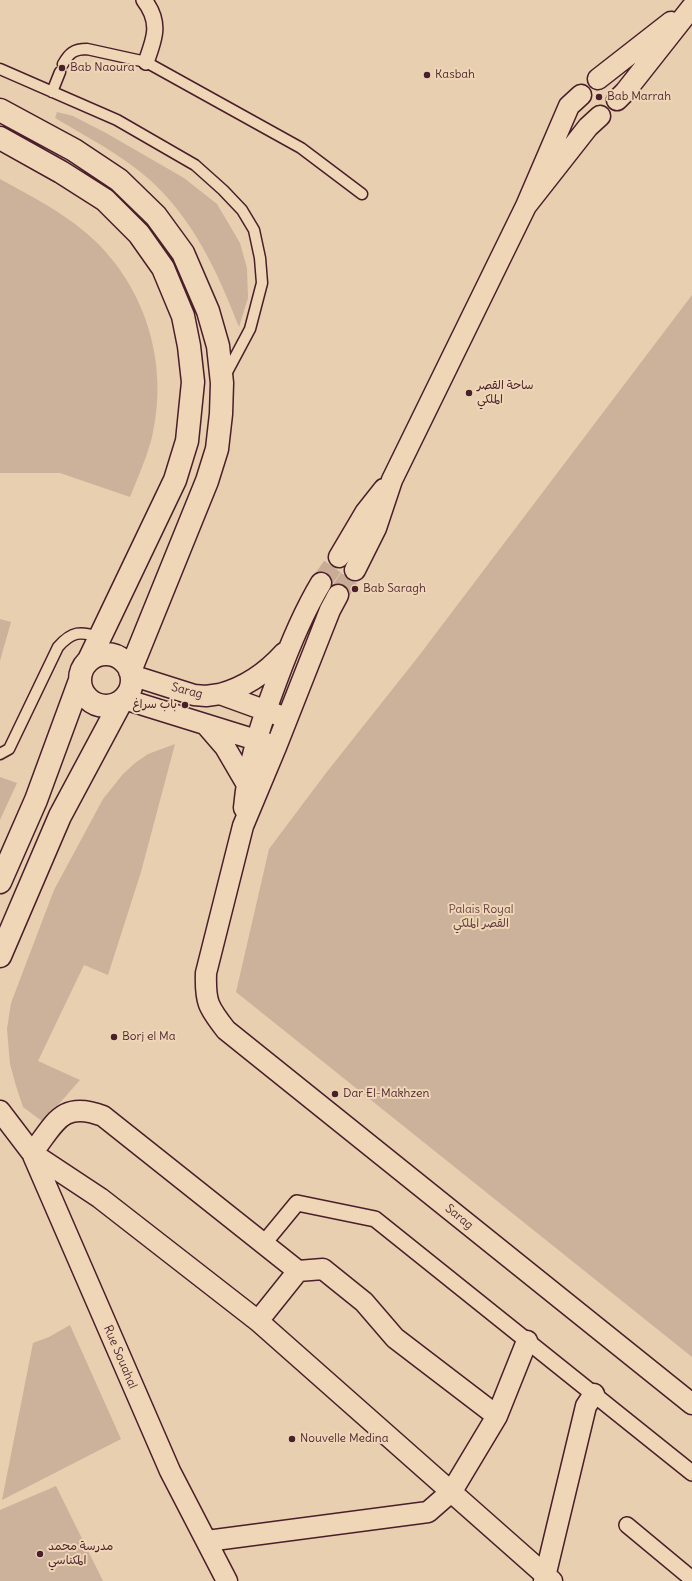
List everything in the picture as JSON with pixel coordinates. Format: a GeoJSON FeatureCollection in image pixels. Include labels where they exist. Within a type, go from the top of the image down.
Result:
{"type":"FeatureCollection","features":[{"type":"Feature","properties":{"kind":"main road"},"geometry":{"type":"LineString","coordinates":[[0,110],[74,150],[119,180],[156,216],[183,253],[208,311],[218,346],[222,383],[222,414],[217,449],[207,481],[131,673]]}},
{"type":"Feature","properties":{"kind":"main road"},"geometry":{"type":"LineString","coordinates":[[0,138],[61,172],[105,200],[139,234],[163,268],[183,316],[193,382],[187,441],[175,480],[89,660],[80,674],[79,683],[36,800],[0,882]]}},
{"type":"Feature","properties":{"kind":"main road"},"geometry":{"type":"LineString","coordinates":[[0,956],[60,816],[132,684],[131,673],[126,664],[113,655],[104,654],[89,660]]}},
{"type":"Feature","properties":{"kind":"main road"},"geometry":{"type":"LineString","coordinates":[[79,683],[82,692],[87,699],[95,704],[104,706],[113,705],[122,700]]}},
{"type":"Feature","properties":{"kind":"street"},"geometry":{"type":"LineString","coordinates":[[144,0],[152,10],[155,22],[155,38],[146,62]]}},
{"type":"Feature","properties":{"kind":"street"},"geometry":{"type":"LineString","coordinates":[[598,79],[692,7]]}},
{"type":"Feature","properties":{"kind":"street"},"geometry":{"type":"LineString","coordinates":[[617,100],[625,92],[692,7]]}},
{"type":"Feature","properties":{"kind":"street"},"geometry":{"type":"LineString","coordinates":[[355,570],[376,528],[392,480],[526,206],[569,106],[581,95]]}},
{"type":"Feature","properties":{"kind":"street"},"geometry":{"type":"LineString","coordinates":[[526,206],[588,127],[600,116]]}},
{"type":"Feature","properties":{"kind":"street"},"geometry":{"type":"LineString","coordinates":[[339,557],[365,513],[392,480]]}},
{"type":"Feature","properties":{"kind":"street"},"geometry":{"type":"LineString","coordinates":[[243,826],[246,784],[256,740],[265,711],[288,649],[321,583]]}},
{"type":"Feature","properties":{"kind":"street"},"geometry":{"type":"LineString","coordinates":[[243,826],[288,719],[330,610],[338,595]]}},
{"type":"Feature","properties":{"kind":"street"},"geometry":{"type":"LineString","coordinates":[[220,694],[236,689],[258,676],[288,649]]}},
{"type":"Feature","properties":{"kind":"street","name":"Sarag"},"geometry":{"type":"LineString","coordinates":[[131,673],[194,695],[206,696],[220,694],[288,719]]}},
{"type":"Feature","properties":{"kind":"street"},"geometry":{"type":"LineString","coordinates":[[122,700],[276,747]]}},
{"type":"Feature","properties":{"kind":"street"},"geometry":{"type":"LineString","coordinates":[[206,725],[225,747],[246,784]]}},
{"type":"Feature","properties":{"kind":"street","name":"Sarag"},"geometry":{"type":"LineString","coordinates":[[243,826],[206,972],[205,992],[210,1010],[226,1030],[692,1404]]}},
{"type":"Feature","properties":{"kind":"street"},"geometry":{"type":"LineString","coordinates":[[498,1416],[395,1338],[364,1302],[323,1269],[298,1271],[102,1116],[92,1112],[80,1110],[63,1114],[32,1154],[100,1198],[258,1321],[452,1492],[547,1579],[586,1406],[594,1394]]}},
{"type":"Feature","properties":{"kind":"street","name":"Rue Souahal"},"geometry":{"type":"LineString","coordinates":[[0,1112],[32,1154],[170,1471],[227,1581]]}},
{"type":"Feature","properties":{"kind":"street"},"geometry":{"type":"LineString","coordinates":[[264,1243],[297,1203],[374,1219],[692,1473]]}},
{"type":"Feature","properties":{"kind":"street"},"geometry":{"type":"LineString","coordinates":[[258,1321],[298,1271]]}},
{"type":"Feature","properties":{"kind":"street"},"geometry":{"type":"LineString","coordinates":[[207,1541],[428,1512],[452,1492],[498,1416],[527,1341]]}},
{"type":"Feature","properties":{"kind":"street"},"geometry":{"type":"LineString","coordinates":[[627,1525],[692,1579]]}},
{"type":"Feature","properties":{"kind":"lane"},"geometry":{"type":"LineString","coordinates":[[52,92],[68,55],[80,49],[87,48],[146,62],[301,148],[362,194]]}},
{"type":"Feature","properties":{"kind":"lane"},"geometry":{"type":"LineString","coordinates":[[0,69],[117,120],[195,165],[223,190],[242,210],[254,230],[260,258],[262,283],[250,329],[222,383]]}},
{"type":"Feature","properties":{"kind":"lane"},"geometry":{"type":"LineString","coordinates":[[0,754],[9,749],[58,647],[68,636],[84,632],[100,637]]}},
{"type":"Feature","properties":{"kind":"green space"},"geometry":{"type":"Polygon","coordinates":[[[57,112],[73,116],[106,133],[184,178],[217,204],[240,243],[247,268],[248,298],[239,327],[213,267],[203,248],[180,212],[150,180],[128,162],[55,118],[57,112]]]}},
{"type":"Feature","properties":{"kind":"green space"},"geometry":{"type":"Polygon","coordinates":[[[0,179],[54,210],[85,232],[106,252],[123,274],[137,299],[147,325],[154,352],[157,380],[157,409],[150,444],[130,497],[60,473],[0,473],[0,179]]]}},
{"type":"Feature","properties":{"kind":"green space","name":"Palais Royal القصر الملكي"},"geometry":{"type":"Polygon","coordinates":[[[692,295],[692,1357],[236,992],[269,849],[326,773],[418,657],[692,295]]]}},
{"type":"Feature","properties":{"kind":"green space"},"geometry":{"type":"Polygon","coordinates":[[[0,619],[11,622],[0,661],[0,619]]]}},
{"type":"Feature","properties":{"kind":"green space"},"geometry":{"type":"Polygon","coordinates":[[[175,744],[141,872],[108,975],[84,965],[38,1061],[80,1080],[43,1122],[23,1107],[10,1064],[7,1029],[11,1003],[54,890],[103,799],[123,774],[135,763],[148,754],[175,744]]]}},
{"type":"Feature","properties":{"kind":"green space"},"geometry":{"type":"Polygon","coordinates":[[[0,777],[17,783],[0,820],[0,777]]]}},
{"type":"Feature","properties":{"kind":"green space"},"geometry":{"type":"Polygon","coordinates":[[[70,1325],[121,1439],[2,1500],[33,1343],[49,1337],[70,1325]]]}},
{"type":"Feature","properties":{"kind":"green space"},"geometry":{"type":"Polygon","coordinates":[[[56,1486],[103,1581],[0,1581],[0,1510],[56,1486]]]}},
{"type":"Feature","properties":{"kind":"tunnel"},"geometry":{"type":"LineString","coordinates":[[321,583],[339,557]]}},
{"type":"Feature","properties":{"kind":"tunnel"},"geometry":{"type":"LineString","coordinates":[[338,595],[355,570]]}},
{"type":"Feature","properties":{"kind":"place","name":"Bab Naoura"},"geometry":{"type":"Point","coordinates":[62,68]}},
{"type":"Feature","properties":{"kind":"place","name":"Kasbah"},"geometry":{"type":"Point","coordinates":[427,75]}},
{"type":"Feature","properties":{"kind":"place","name":"Bab Marrah"},"geometry":{"type":"Point","coordinates":[599,97]}},
{"type":"Feature","properties":{"kind":"place","name":"ساحة القصر الملكي"},"geometry":{"type":"Point","coordinates":[469,393]}},
{"type":"Feature","properties":{"kind":"place","name":"Bab Saragh"},"geometry":{"type":"Point","coordinates":[355,589]}},
{"type":"Feature","properties":{"kind":"place","name":"باب سراغ"},"geometry":{"type":"Point","coordinates":[185,705]}},
{"type":"Feature","properties":{"kind":"place","name":"Borj el Ma"},"geometry":{"type":"Point","coordinates":[114,1037]}},
{"type":"Feature","properties":{"kind":"place","name":"Dar El-Makhzen"},"geometry":{"type":"Point","coordinates":[335,1094]}},
{"type":"Feature","properties":{"kind":"place","name":"Nouvelle Medina"},"geometry":{"type":"Point","coordinates":[292,1439]}},
{"type":"Feature","properties":{"kind":"place","name":"مدرسة محمد المكناسي"},"geometry":{"type":"Point","coordinates":[40,1554]}}]}
